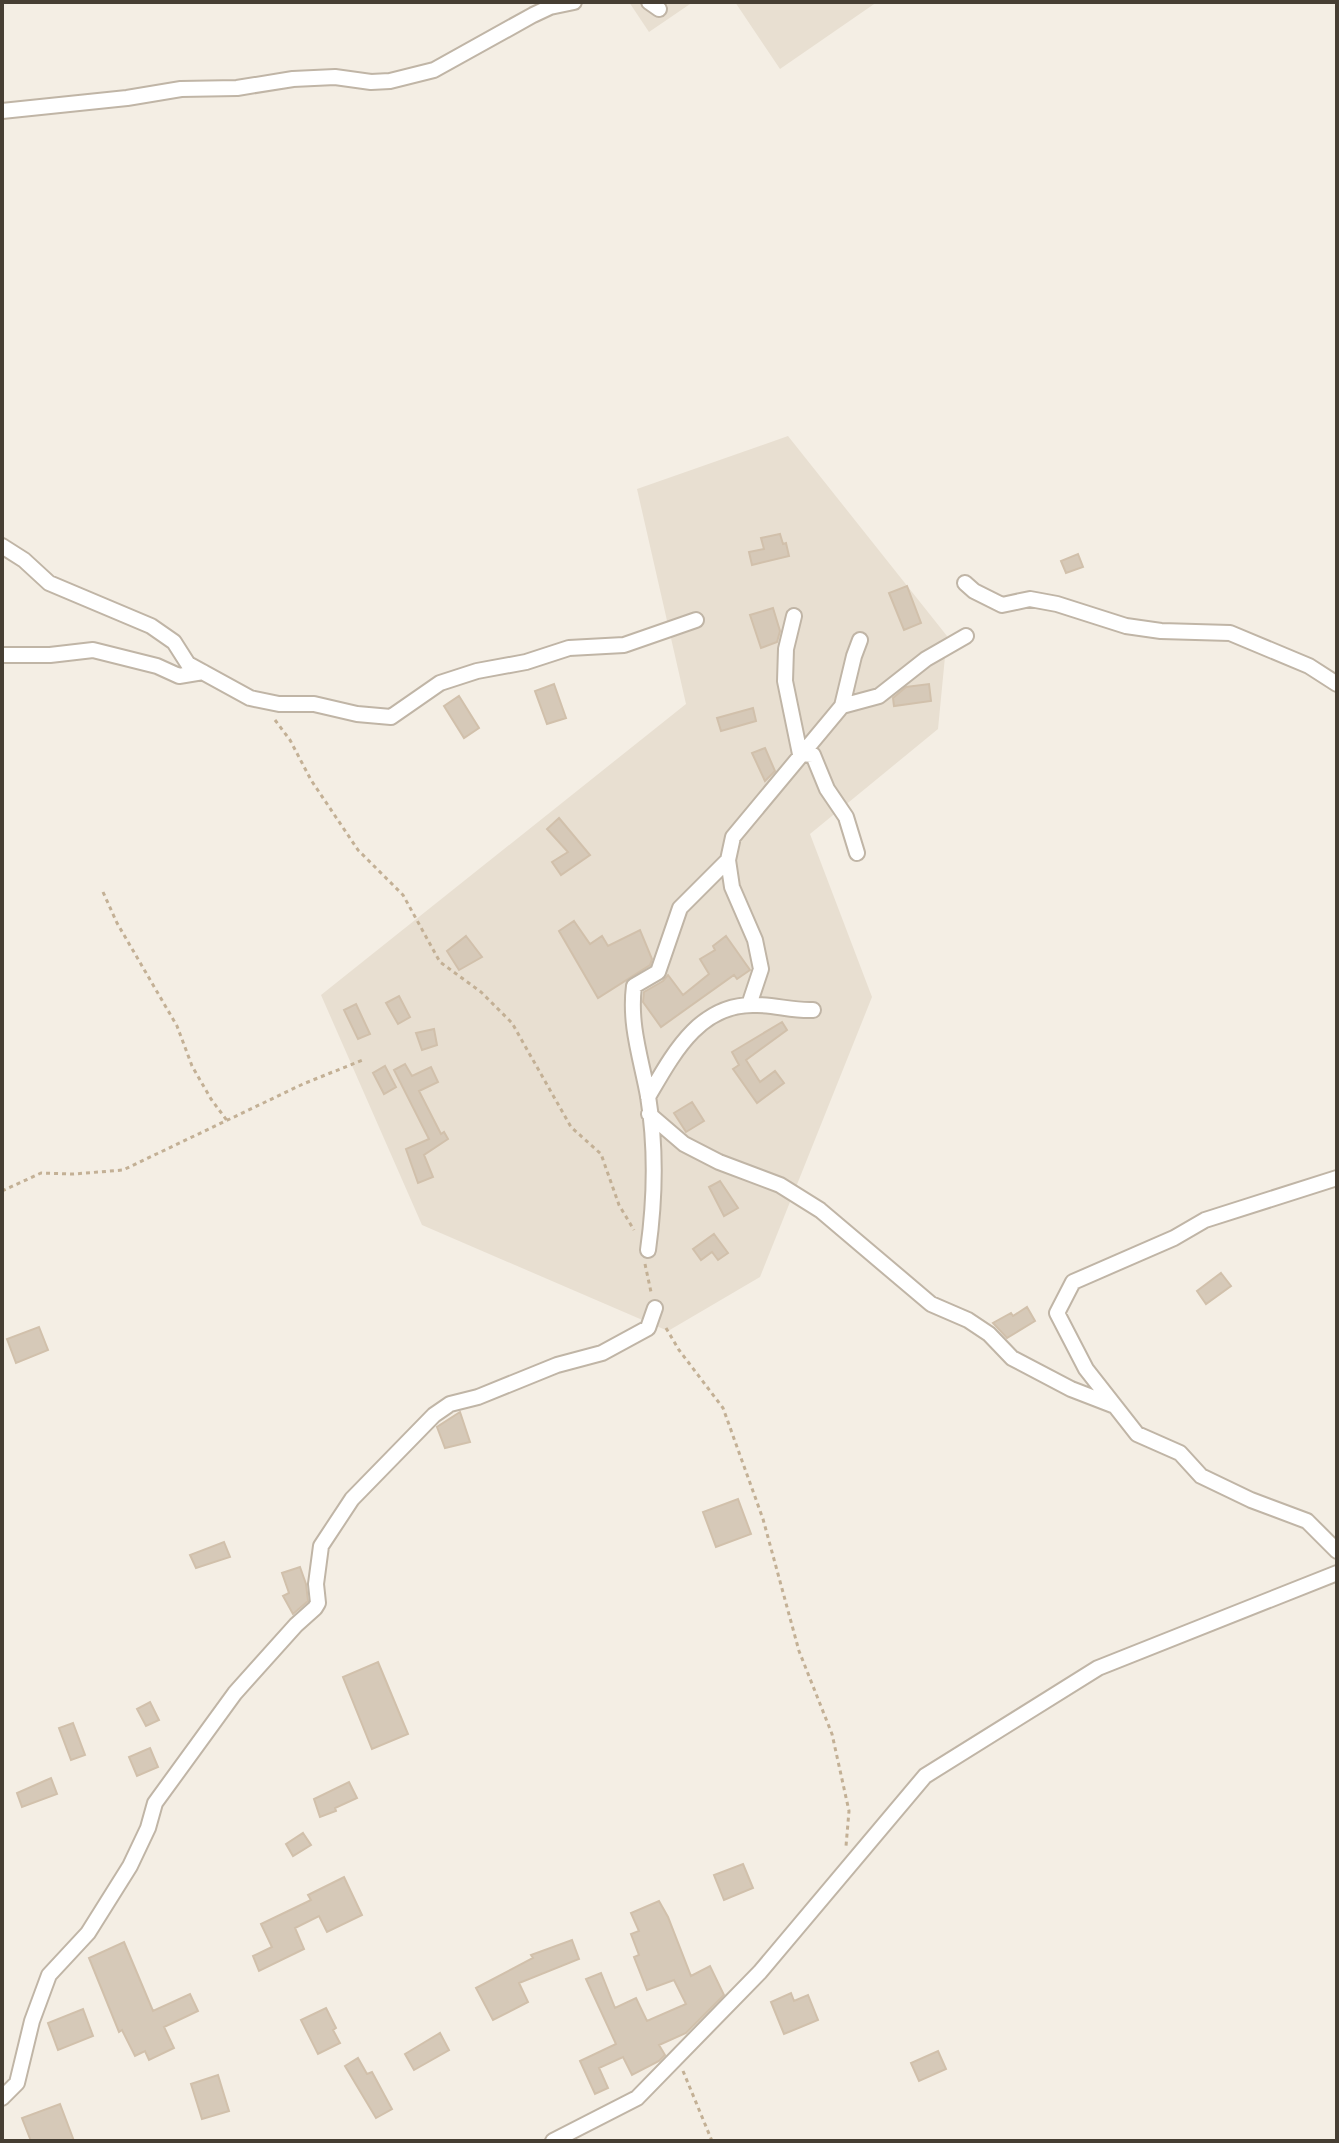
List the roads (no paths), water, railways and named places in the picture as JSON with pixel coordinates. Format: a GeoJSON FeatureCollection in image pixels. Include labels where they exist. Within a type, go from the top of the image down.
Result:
{"type":"FeatureCollection","features":[{"type":"Feature","properties":{"kind":"street"},"geometry":{"type":"LineString","coordinates":[[2,111],[181,89],[237,88],[293,79],[335,77],[390,81],[434,70],[533,15],[550,7],[574,2]]}},
{"type":"Feature","properties":{"kind":"street"},"geometry":{"type":"LineString","coordinates":[[2,546],[24,560],[49,583],[151,626],[174,642],[188,664],[250,698],[314,704],[357,714],[391,717],[440,683],[477,671],[526,662],[569,648],[624,645],[696,620]]}},
{"type":"Feature","properties":{"kind":"street"},"geometry":{"type":"LineString","coordinates":[[965,583],[1002,605],[1030,599],[1057,604],[1126,626],[1161,631],[1230,633],[1309,666],[1337,684]]}},
{"type":"Feature","properties":{"kind":"street"},"geometry":{"type":"LineString","coordinates":[[794,616],[786,649],[785,681],[800,754]]}},
{"type":"Feature","properties":{"kind":"street"},"geometry":{"type":"LineString","coordinates":[[842,706],[879,696],[926,659],[966,636]]}},
{"type":"Feature","properties":{"kind":"street"},"geometry":{"type":"LineString","coordinates":[[749,1005],[761,969],[755,940],[732,887],[728,860],[733,837],[842,706],[860,640]]}},
{"type":"Feature","properties":{"kind":"street"},"geometry":{"type":"LineString","coordinates":[[2,655],[50,655],[93,650],[157,666],[179,676],[204,672]]}},
{"type":"Feature","properties":{"kind":"street"},"geometry":{"type":"LineString","coordinates":[[800,754],[813,755],[827,789],[846,817],[857,853]]}},
{"type":"Feature","properties":{"kind":"street"},"geometry":{"type":"LineString","coordinates":[[648,1250],[654,1206],[648,1097],[634,1039],[631,1007],[634,986],[658,972],[680,908],[728,860]]}},
{"type":"Feature","properties":{"kind":"street"},"geometry":{"type":"LineString","coordinates":[[648,1097],[691,1031],[714,1014],[734,1006],[749,1005],[813,1010]]}},
{"type":"Feature","properties":{"kind":"street"},"geometry":{"type":"LineString","coordinates":[[649,1114],[684,1144],[719,1162],[780,1185],[820,1210],[931,1304],[968,1320],[989,1334],[1012,1358],[1071,1389],[1115,1406]]}},
{"type":"Feature","properties":{"kind":"street"},"geometry":{"type":"LineString","coordinates":[[1337,1178],[1205,1220],[1174,1238],[1073,1282],[1057,1313],[1086,1369],[1137,1434],[1180,1453],[1201,1476],[1251,1500],[1307,1521],[1337,1551]]}},
{"type":"Feature","properties":{"kind":"street"},"geometry":{"type":"LineString","coordinates":[[2,2098],[17,2083],[32,2021],[49,1975],[88,1933],[148,1828],[155,1803],[235,1693],[318,1603],[316,1584],[321,1546],[352,1499],[434,1415],[450,1404],[478,1397],[557,1365],[602,1353],[648,1328],[655,1308]]}},
{"type":"Feature","properties":{"kind":"street"},"geometry":{"type":"LineString","coordinates":[[553,2141],[637,2098],[760,1972],[925,1776],[1098,1668],[1337,1573]]}}]}
